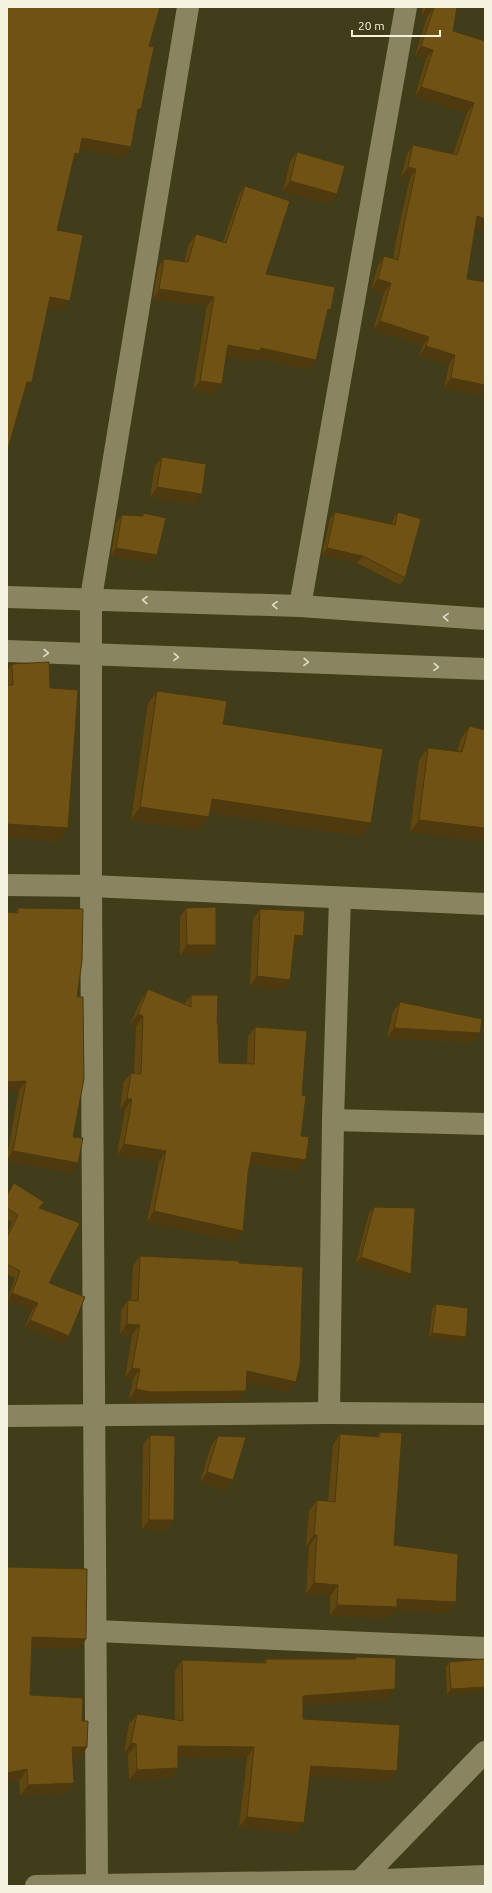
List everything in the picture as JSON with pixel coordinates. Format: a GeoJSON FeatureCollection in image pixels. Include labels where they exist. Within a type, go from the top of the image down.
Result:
{"type":"FeatureCollection","features":[{"type":"Feature","properties":{"kind":"street"},"geometry":{"type":"LineString","coordinates":[[97,1884],[91,886],[91,598],[188,7]]}},
{"type":"Feature","properties":{"kind":"street"},"geometry":{"type":"LineString","coordinates":[[300,606],[406,7]]}},
{"type":"Feature","properties":{"kind":"street"},"geometry":{"type":"LineString","coordinates":[[7,597],[91,598],[300,606],[485,620]]}},
{"type":"Feature","properties":{"kind":"street"},"geometry":{"type":"LineString","coordinates":[[7,651],[485,669]]}},
{"type":"Feature","properties":{"kind":"street"},"geometry":{"type":"LineString","coordinates":[[7,885],[91,886],[485,904]]}},
{"type":"Feature","properties":{"kind":"street"},"geometry":{"type":"LineString","coordinates":[[329,1413],[333,1120],[340,898]]}},
{"type":"Feature","properties":{"kind":"street"},"geometry":{"type":"LineString","coordinates":[[333,1120],[485,1124]]}},
{"type":"Feature","properties":{"kind":"street"},"geometry":{"type":"LineString","coordinates":[[7,1416],[329,1413],[485,1414]]}},
{"type":"Feature","properties":{"kind":"street"},"geometry":{"type":"LineString","coordinates":[[96,1631],[485,1648]]}},
{"type":"Feature","properties":{"kind":"street"},"geometry":{"type":"LineString","coordinates":[[360,1881],[485,1752]]}},
{"type":"Feature","properties":{"kind":"street"},"geometry":{"type":"LineString","coordinates":[[36,1886],[360,1881],[485,1876]]}},
{"type":"Feature","properties":{"kind":"building"},"geometry":{"type":"Polygon","coordinates":[[[7,7],[160,7],[149,46],[154,47],[141,109],[138,109],[131,147],[82,138],[79,154],[75,153],[57,230],[83,235],[70,301],[50,297],[32,382],[27,382],[7,452],[7,7]]]}},
{"type":"Feature","properties":{"kind":"building"},"geometry":{"type":"Polygon","coordinates":[[[430,7],[457,7],[453,31],[485,41],[485,219],[477,216],[467,279],[485,282],[485,385],[451,378],[455,355],[426,346],[429,337],[380,321],[391,283],[378,279],[384,256],[398,260],[416,169],[408,167],[413,145],[457,155],[474,103],[421,87],[433,50],[421,46],[434,8],[430,7]]]}},
{"type":"Feature","properties":{"kind":"building"},"geometry":{"type":"Polygon","coordinates":[[[297,152],[345,166],[337,194],[290,181],[297,152]]]}},
{"type":"Feature","properties":{"kind":"building"},"geometry":{"type":"Polygon","coordinates":[[[245,186],[290,201],[266,274],[335,287],[331,310],[328,309],[316,360],[261,348],[260,351],[228,345],[222,384],[200,381],[214,297],[159,289],[164,259],[188,262],[196,234],[226,243],[245,186]]]}},
{"type":"Feature","properties":{"kind":"building"},"geometry":{"type":"Polygon","coordinates":[[[162,457],[206,464],[202,494],[157,487],[162,457]]]}},
{"type":"Feature","properties":{"kind":"building"},"geometry":{"type":"Polygon","coordinates":[[[335,512],[395,525],[398,512],[421,519],[405,578],[363,556],[327,548],[335,512]]]}},
{"type":"Feature","properties":{"kind":"building"},"geometry":{"type":"Polygon","coordinates":[[[143,513],[166,518],[157,555],[116,548],[122,515],[143,516],[143,513]]]}},
{"type":"Feature","properties":{"kind":"building"},"geometry":{"type":"Polygon","coordinates":[[[49,662],[50,688],[78,690],[68,828],[7,824],[7,685],[13,685],[12,664],[49,662]]]}},
{"type":"Feature","properties":{"kind":"building"},"geometry":{"type":"Polygon","coordinates":[[[157,691],[227,701],[223,724],[383,749],[371,823],[212,799],[209,817],[140,807],[157,691]]]}},
{"type":"Feature","properties":{"kind":"building"},"geometry":{"type":"Polygon","coordinates":[[[469,726],[485,730],[485,828],[419,820],[428,748],[462,752],[469,726]]]}},
{"type":"Feature","properties":{"kind":"building"},"geometry":{"type":"Polygon","coordinates":[[[216,907],[216,945],[187,945],[186,908],[216,907]]]}},
{"type":"Feature","properties":{"kind":"building"},"geometry":{"type":"Polygon","coordinates":[[[18,908],[83,909],[82,961],[77,997],[83,997],[84,1079],[73,1137],[83,1138],[78,1163],[13,1151],[26,1081],[7,1082],[7,912],[18,913],[18,908]]]}},
{"type":"Feature","properties":{"kind":"building"},"geometry":{"type":"Polygon","coordinates":[[[260,909],[305,911],[303,936],[295,935],[290,980],[257,976],[260,909]]]}},
{"type":"Feature","properties":{"kind":"building"},"geometry":{"type":"Polygon","coordinates":[[[148,989],[191,1007],[191,995],[218,995],[217,1024],[219,1063],[254,1064],[255,1027],[307,1031],[302,1095],[306,1096],[301,1136],[309,1137],[306,1160],[252,1152],[248,1173],[243,1231],[154,1211],[166,1151],[124,1144],[132,1099],[127,1099],[131,1073],[141,1074],[143,1016],[138,1014],[148,989]]]}},
{"type":"Feature","properties":{"kind":"building"},"geometry":{"type":"Polygon","coordinates":[[[400,1002],[482,1019],[480,1033],[394,1028],[400,1002]]]}},
{"type":"Feature","properties":{"kind":"building"},"geometry":{"type":"Polygon","coordinates":[[[14,1183],[44,1202],[39,1208],[80,1223],[49,1283],[85,1297],[69,1336],[30,1320],[38,1303],[12,1293],[20,1271],[7,1264],[7,1237],[18,1215],[7,1208],[7,1195],[14,1183]]]}},
{"type":"Feature","properties":{"kind":"building"},"geometry":{"type":"Polygon","coordinates":[[[374,1207],[415,1208],[411,1274],[361,1257],[374,1207]]]}},
{"type":"Feature","properties":{"kind":"building"},"geometry":{"type":"Polygon","coordinates":[[[140,1256],[239,1261],[239,1263],[303,1267],[300,1365],[296,1382],[247,1371],[246,1391],[151,1392],[136,1389],[140,1369],[132,1368],[140,1325],[127,1324],[128,1300],[138,1301],[140,1256]]]}},
{"type":"Feature","properties":{"kind":"building"},"geometry":{"type":"Polygon","coordinates":[[[436,1304],[468,1308],[466,1337],[432,1333],[436,1304]]]}},
{"type":"Feature","properties":{"kind":"building"},"geometry":{"type":"Polygon","coordinates":[[[380,1432],[402,1433],[394,1545],[458,1554],[456,1602],[397,1599],[397,1607],[337,1605],[338,1585],[314,1583],[317,1535],[314,1535],[317,1500],[335,1502],[340,1434],[379,1437],[380,1432]]]}},
{"type":"Feature","properties":{"kind":"building"},"geometry":{"type":"Polygon","coordinates":[[[150,1435],[175,1436],[174,1520],[149,1520],[150,1435]]]}},
{"type":"Feature","properties":{"kind":"building"},"geometry":{"type":"Polygon","coordinates":[[[218,1436],[246,1437],[233,1480],[207,1472],[218,1436]]]}},
{"type":"Feature","properties":{"kind":"building"},"geometry":{"type":"Polygon","coordinates":[[[7,1567],[87,1569],[86,1639],[32,1637],[30,1695],[83,1698],[82,1721],[88,1721],[87,1747],[72,1747],[74,1783],[28,1785],[27,1769],[7,1773],[7,1567]]]}},
{"type":"Feature","properties":{"kind":"building"},"geometry":{"type":"Polygon","coordinates":[[[356,1657],[396,1658],[395,1689],[303,1696],[303,1719],[400,1725],[397,1771],[311,1766],[304,1823],[247,1817],[254,1747],[178,1746],[178,1768],[137,1770],[136,1744],[131,1743],[137,1714],[183,1721],[182,1660],[266,1663],[266,1659],[356,1659],[356,1657]]]}},
{"type":"Feature","properties":{"kind":"building"},"geometry":{"type":"Polygon","coordinates":[[[485,1659],[485,1687],[451,1689],[449,1662],[485,1659]]]}}]}
